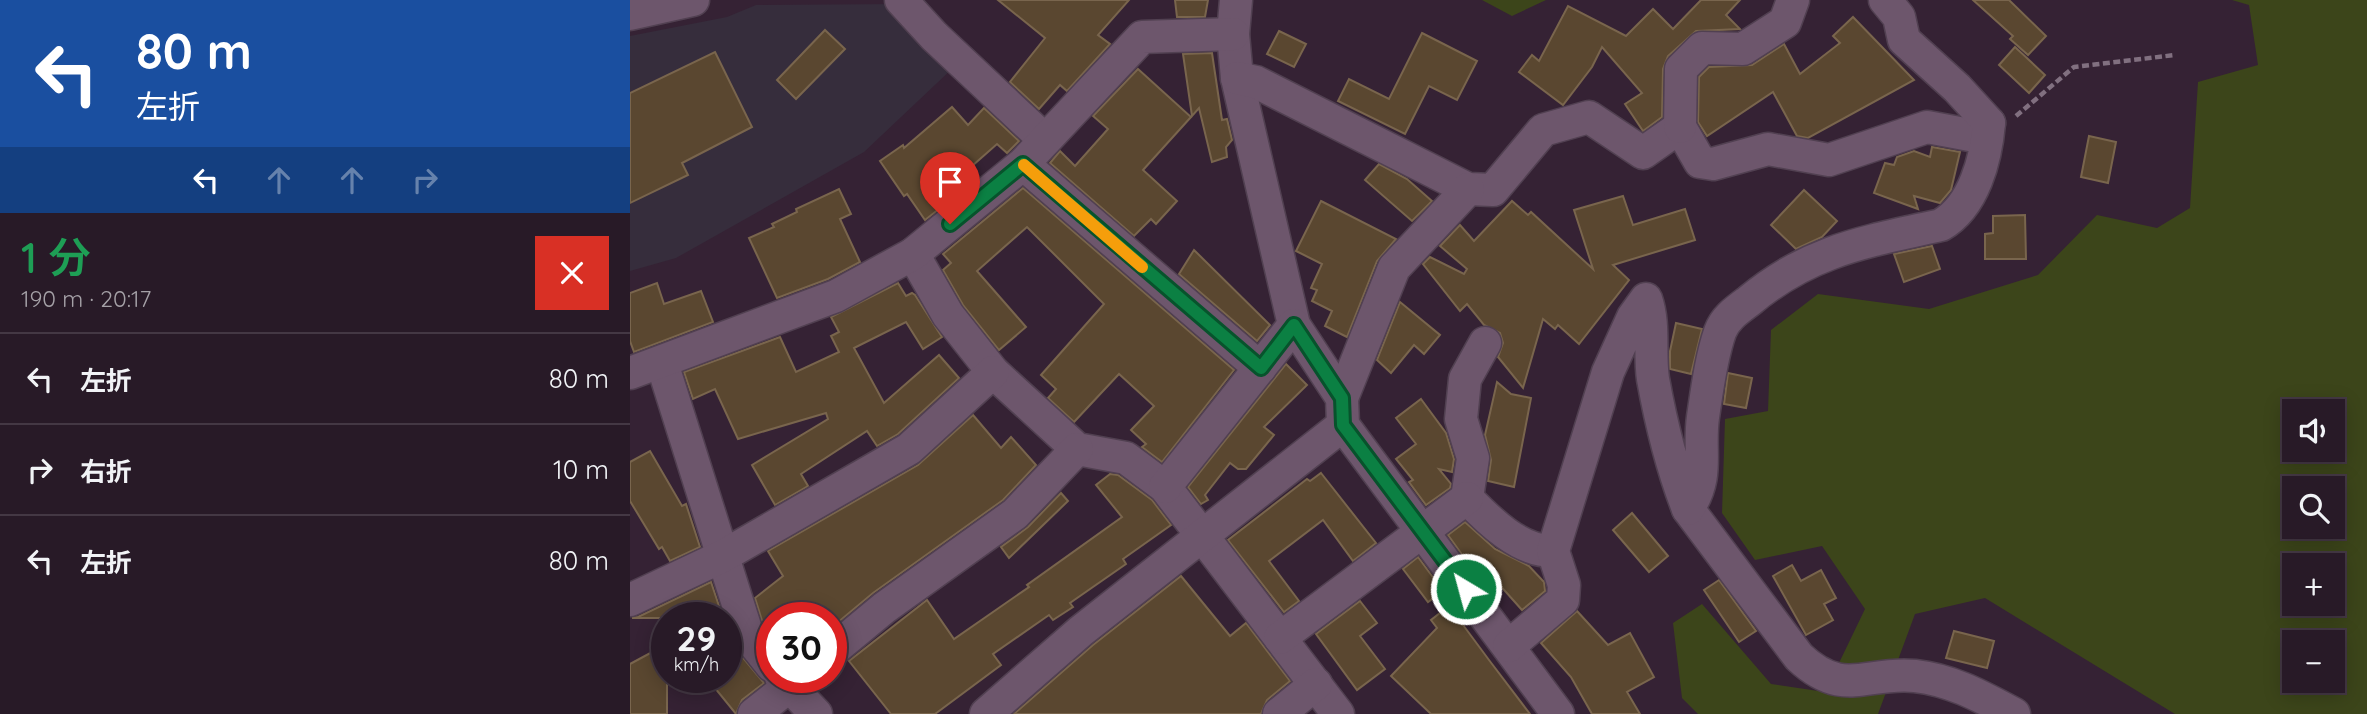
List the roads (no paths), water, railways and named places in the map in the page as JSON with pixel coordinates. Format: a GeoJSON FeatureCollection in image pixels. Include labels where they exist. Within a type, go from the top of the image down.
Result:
{"type":"FeatureCollection","features":[{"type":"Feature","properties":{"kind":"street"},"geometry":{"type":"LineString","coordinates":[[630,14],[693,0]]}},
{"type":"Feature","properties":{"kind":"street"},"geometry":{"type":"LineString","coordinates":[[901,0],[934,36],[1045,141]]}},
{"type":"Feature","properties":{"kind":"street"},"geometry":{"type":"LineString","coordinates":[[1236,0],[1233,34],[1237,78],[1294,325],[1342,411],[1422,531],[1558,714]]}},
{"type":"Feature","properties":{"kind":"street"},"geometry":{"type":"LineString","coordinates":[[1793,0],[1785,22],[1743,49],[1703,48],[1681,69],[1680,127],[1700,162],[1713,164],[1768,149],[1829,160],[1927,127],[1970,135],[1989,123]]}},
{"type":"Feature","properties":{"kind":"street"},"geometry":{"type":"LineString","coordinates":[[1688,509],[1700,492],[1704,462],[1700,439],[1704,408],[1720,332],[1729,317],[1777,277],[1811,259],[1941,225],[1955,217],[1970,196],[1989,123],[1957,88],[1904,40],[1899,17],[1885,0]]}},
{"type":"Feature","properties":{"kind":"street"},"geometry":{"type":"LineString","coordinates":[[630,373],[836,296],[913,254],[1023,164],[1142,37],[1233,34]]}},
{"type":"Feature","properties":{"kind":"street"},"geometry":{"type":"LineString","coordinates":[[1237,78],[1256,82],[1468,189],[1493,190],[1543,130],[1589,117],[1643,153],[1680,127]]}},
{"type":"Feature","properties":{"kind":"street"},"geometry":{"type":"LineString","coordinates":[[1023,164],[1261,368]]}},
{"type":"Feature","properties":{"kind":"street"},"geometry":{"type":"LineString","coordinates":[[986,714],[1081,631],[1202,535],[1342,411],[1394,268],[1468,189]]}},
{"type":"Feature","properties":{"kind":"street"},"geometry":{"type":"LineString","coordinates":[[913,254],[948,316],[993,372],[1077,449],[1126,458],[1165,487],[1338,714]]}},
{"type":"Feature","properties":{"kind":"street"},"geometry":{"type":"LineString","coordinates":[[1509,646],[1563,600],[1564,585],[1553,551],[1608,372],[1633,317],[1646,299],[1651,313],[1653,377],[1676,477],[1688,509],[1799,657],[1818,674],[1855,682],[1912,676],[1959,685],[2014,714]]}},
{"type":"Feature","properties":{"kind":"street"},"geometry":{"type":"LineString","coordinates":[[1165,487],[1294,325]]}},
{"type":"Feature","properties":{"kind":"street"},"geometry":{"type":"LineString","coordinates":[[1280,638],[1467,498],[1473,458],[1461,419],[1465,379],[1485,343]]}},
{"type":"Feature","properties":{"kind":"street"},"geometry":{"type":"LineString","coordinates":[[662,363],[748,636],[756,645]]}},
{"type":"Feature","properties":{"kind":"street"},"geometry":{"type":"LineString","coordinates":[[630,600],[723,556],[909,449],[993,372]]}},
{"type":"Feature","properties":{"kind":"street"},"geometry":{"type":"LineString","coordinates":[[847,639],[884,608],[1015,514],[1077,449]]}},
{"type":"Feature","properties":{"kind":"street"},"geometry":{"type":"LineString","coordinates":[[1467,498],[1490,522],[1538,552],[1553,551]]}},
{"type":"Feature","properties":{"kind":"street"},"geometry":{"type":"LineString","coordinates":[[1279,714],[1316,684]]}},
{"type":"Feature","properties":{"kind":"street"},"geometry":{"type":"LineString","coordinates":[[754,714],[772,693]]}},
{"type":"Feature","properties":{"kind":"street"},"geometry":{"type":"LineString","coordinates":[[799,693],[816,714]]}}]}
